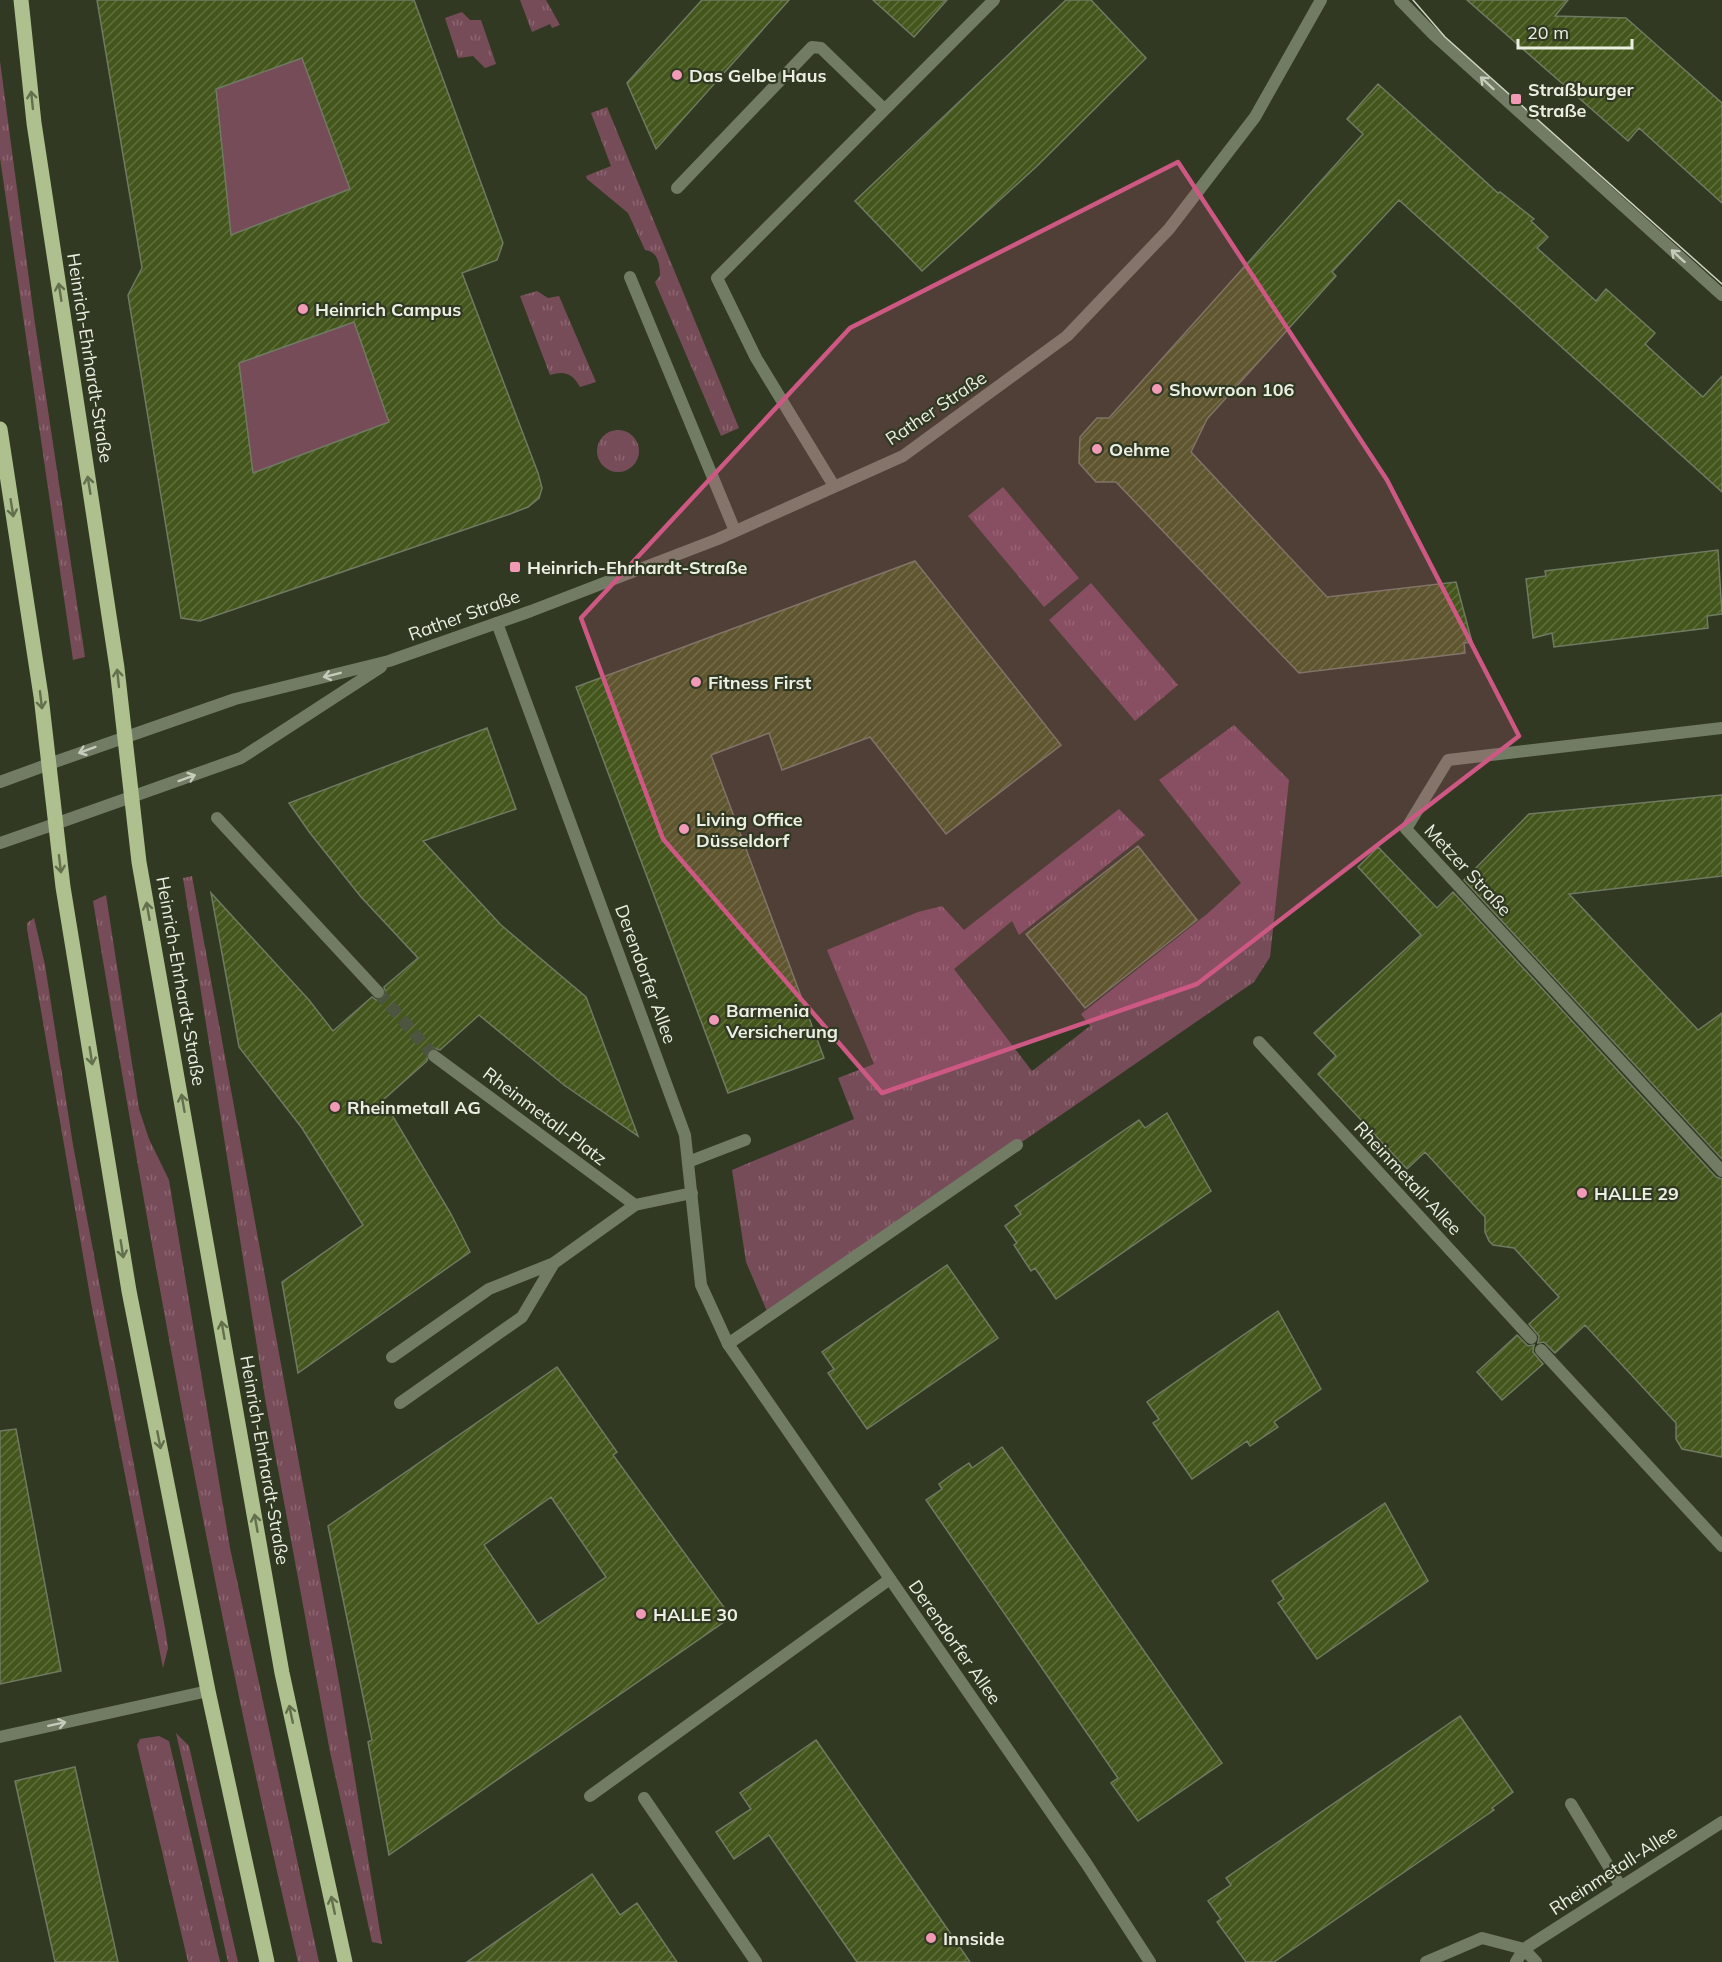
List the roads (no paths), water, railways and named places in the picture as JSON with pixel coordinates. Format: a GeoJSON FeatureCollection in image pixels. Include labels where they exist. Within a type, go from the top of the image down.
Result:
{"type":"FeatureCollection","features":[{"type":"Feature","properties":{"kind":"main road","name":"Heinrich-Ehrhardt-Straße"},"geometry":{"type":"LineString","coordinates":[[21,0],[34,123],[117,668],[139,861],[282,1674],[345,1962]]}},
{"type":"Feature","properties":{"kind":"main road"},"geometry":{"type":"LineString","coordinates":[[0,429],[49,764],[63,886],[129,1291],[208,1691],[267,1962]]}},
{"type":"Feature","properties":{"kind":"street"},"geometry":{"type":"LineString","coordinates":[[834,486],[756,358],[717,278],[994,0]]}},
{"type":"Feature","properties":{"kind":"street","name":"Rather Straße"},"geometry":{"type":"LineString","coordinates":[[0,782],[124,736],[235,699],[389,661],[497,623],[735,531],[903,456],[1067,336],[1168,229],[1255,117],[1321,0]]}},
{"type":"Feature","properties":{"kind":"street"},"geometry":{"type":"LineString","coordinates":[[1400,0],[1441,41],[1722,295]]}},
{"type":"Feature","properties":{"kind":"street"},"geometry":{"type":"LineString","coordinates":[[677,188],[812,47],[821,48],[884,110]]}},
{"type":"Feature","properties":{"kind":"street"},"geometry":{"type":"LineString","coordinates":[[630,277],[735,531]]}},
{"type":"Feature","properties":{"kind":"street","name":"Derendorfer Allee"},"geometry":{"type":"LineString","coordinates":[[497,623],[681,1124],[692,1193],[701,1285],[728,1344],[1086,1863],[1150,1962]]}},
{"type":"Feature","properties":{"kind":"street","name":"Rather Straße"},"geometry":{"type":"LineString","coordinates":[[0,843],[241,758],[389,661]]}},
{"type":"Feature","properties":{"kind":"street","name":"Metzer Straße"},"geometry":{"type":"LineString","coordinates":[[1722,728],[1448,760],[1406,830],[1722,1171]]}},
{"type":"Feature","properties":{"kind":"street"},"geometry":{"type":"LineString","coordinates":[[216,818],[378,992]]}},
{"type":"Feature","properties":{"kind":"street","name":"Rheinmetall-Allee"},"geometry":{"type":"LineString","coordinates":[[1259,1042],[1531,1338]]}},
{"type":"Feature","properties":{"kind":"street","name":"Rheinmetall-Platz"},"geometry":{"type":"LineString","coordinates":[[434,1056],[635,1205]]}},
{"type":"Feature","properties":{"kind":"street"},"geometry":{"type":"LineString","coordinates":[[688,1162],[745,1140]]}},
{"type":"Feature","properties":{"kind":"street"},"geometry":{"type":"LineString","coordinates":[[728,1344],[1017,1145]]}},
{"type":"Feature","properties":{"kind":"street"},"geometry":{"type":"LineString","coordinates":[[392,1357],[489,1289],[554,1263],[635,1205],[692,1193]]}},
{"type":"Feature","properties":{"kind":"street"},"geometry":{"type":"LineString","coordinates":[[400,1403],[522,1317],[554,1263]]}},
{"type":"Feature","properties":{"kind":"street"},"geometry":{"type":"LineString","coordinates":[[1541,1350],[1722,1546]]}},
{"type":"Feature","properties":{"kind":"street"},"geometry":{"type":"LineString","coordinates":[[590,1796],[890,1579]]}},
{"type":"Feature","properties":{"kind":"street"},"geometry":{"type":"LineString","coordinates":[[0,1737],[208,1691]]}},
{"type":"Feature","properties":{"kind":"street"},"geometry":{"type":"LineString","coordinates":[[644,1798],[756,1962]]}},
{"type":"Feature","properties":{"kind":"street"},"geometry":{"type":"LineString","coordinates":[[1571,1803],[1621,1887]]}},
{"type":"Feature","properties":{"kind":"street","name":"Rheinmetall-Allee"},"geometry":{"type":"LineString","coordinates":[[1524,1949],[1722,1822]]}},
{"type":"Feature","properties":{"kind":"street"},"geometry":{"type":"LineString","coordinates":[[1426,1962],[1482,1938],[1524,1949],[1536,1962]]}},
{"type":"Feature","properties":{"kind":"street"},"geometry":{"type":"LineString","coordinates":[[1516,1962],[1524,1949]]}},
{"type":"Feature","properties":{"kind":"tunnel"},"geometry":{"type":"LineString","coordinates":[[378,992],[434,1056]]}},
{"type":"Feature","properties":{"kind":"tram line"},"geometry":{"type":"LineString","coordinates":[[1413,0],[1445,37],[1722,284]]}},
{"type":"Feature","properties":{"kind":"place","name":"Das Gelbe Haus"},"geometry":{"type":"Point","coordinates":[677,75]}},
{"type":"Feature","properties":{"kind":"place","name":"Straßburger Straße"},"geometry":{"type":"Point","coordinates":[1516,99]}},
{"type":"Feature","properties":{"kind":"place","name":"Heinrich Campus"},"geometry":{"type":"Point","coordinates":[303,309]}},
{"type":"Feature","properties":{"kind":"place","name":"Showroon 106"},"geometry":{"type":"Point","coordinates":[1157,389]}},
{"type":"Feature","properties":{"kind":"place","name":"Oehme"},"geometry":{"type":"Point","coordinates":[1097,449]}},
{"type":"Feature","properties":{"kind":"place","name":"Heinrich-Ehrhardt-Straße"},"geometry":{"type":"Point","coordinates":[515,567]}},
{"type":"Feature","properties":{"kind":"place","name":"Fitness First"},"geometry":{"type":"Point","coordinates":[696,682]}},
{"type":"Feature","properties":{"kind":"place","name":"Living Office Düsseldorf"},"geometry":{"type":"Point","coordinates":[684,829]}},
{"type":"Feature","properties":{"kind":"place","name":"Barmenia Versicherung"},"geometry":{"type":"Point","coordinates":[714,1020]}},
{"type":"Feature","properties":{"kind":"place","name":"Rheinmetall AG"},"geometry":{"type":"Point","coordinates":[335,1107]}},
{"type":"Feature","properties":{"kind":"place","name":"HALLE 29"},"geometry":{"type":"Point","coordinates":[1582,1193]}},
{"type":"Feature","properties":{"kind":"place","name":"HALLE 30"},"geometry":{"type":"Point","coordinates":[641,1614]}},
{"type":"Feature","properties":{"kind":"place","name":"Innside"},"geometry":{"type":"Point","coordinates":[931,1938]}}]}
